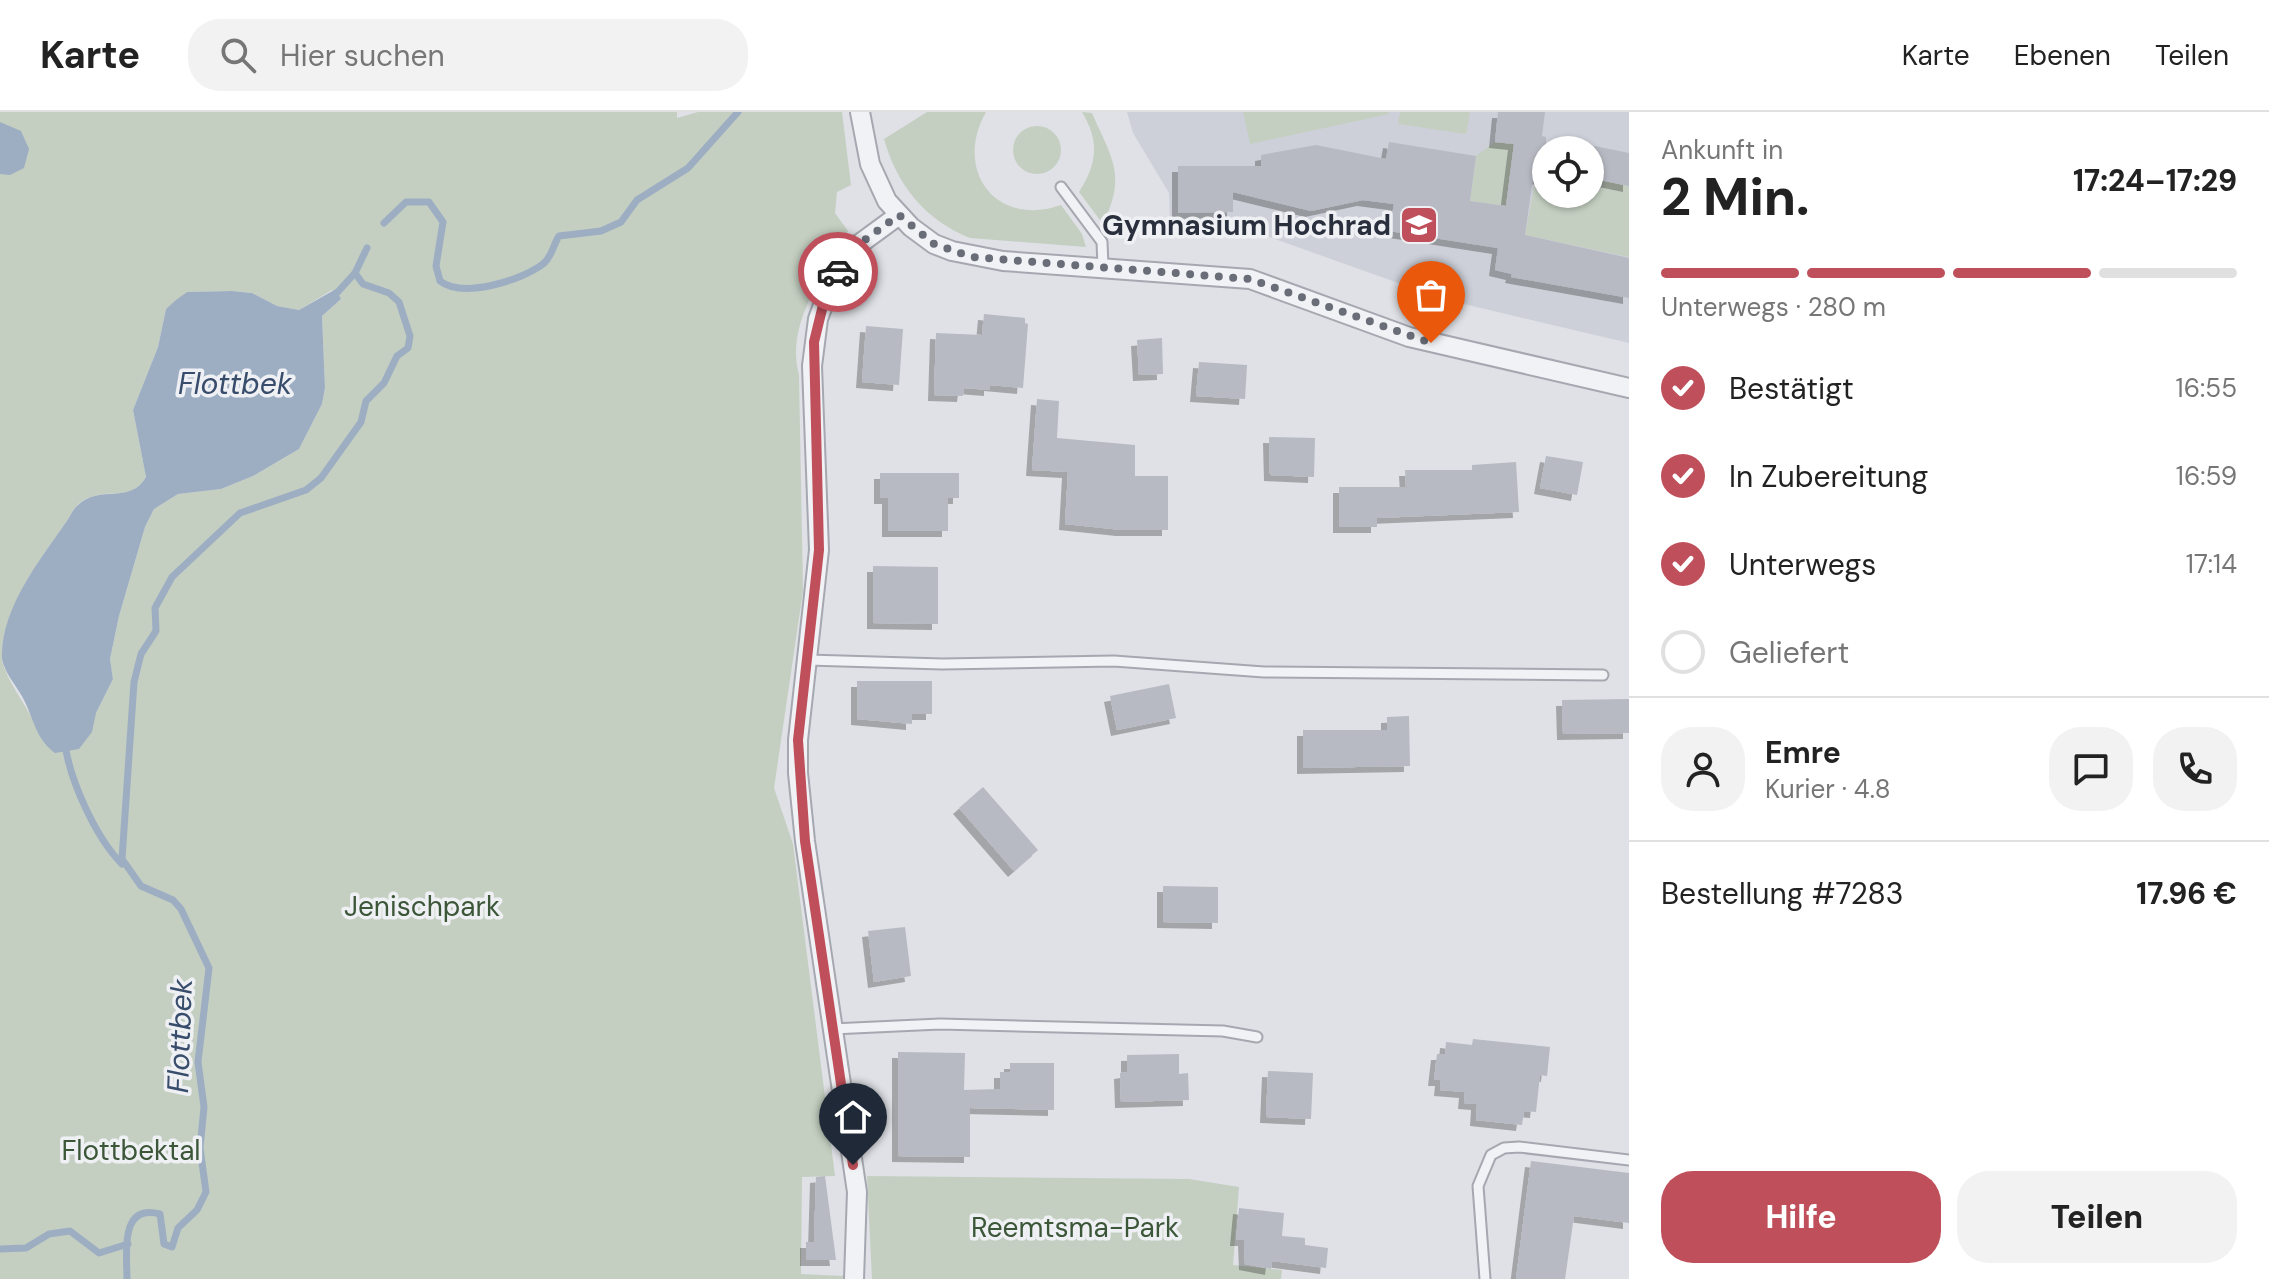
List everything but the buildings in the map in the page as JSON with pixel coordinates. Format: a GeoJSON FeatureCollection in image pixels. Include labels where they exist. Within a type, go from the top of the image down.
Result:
{"type":"FeatureCollection","features":[{"type":"Feature","properties":{"kind":"street"},"geometry":{"type":"LineString","coordinates":[[860,112],[875,182],[899,215],[934,244],[972,257],[1250,279],[1409,337],[1629,388]]}},
{"type":"Feature","properties":{"kind":"street"},"geometry":{"type":"LineString","coordinates":[[854,1279],[857,1192],[798,773],[798,740],[819,550],[812,366],[818,319],[832,281],[850,255],[899,215]]}},
{"type":"Feature","properties":{"kind":"lane"},"geometry":{"type":"LineString","coordinates":[[1061,187],[1102,242],[1103,266]]}},
{"type":"Feature","properties":{"kind":"lane"},"geometry":{"type":"LineString","coordinates":[[808,660],[942,664],[1114,661],[1264,672],[1603,675]]}},
{"type":"Feature","properties":{"kind":"lane"},"geometry":{"type":"LineString","coordinates":[[832,1029],[940,1024],[1223,1031],[1257,1037]]}},
{"type":"Feature","properties":{"kind":"lane"},"geometry":{"type":"LineString","coordinates":[[1485,1279],[1478,1186],[1491,1155],[1504,1148],[1519,1147],[1629,1160]]}},
{"type":"Feature","properties":{"kind":"shaded area","name":"Gymnasium Hochrad"},"geometry":{"type":"Polygon","coordinates":[[[1127,112],[1629,112],[1629,343],[1443,299],[1247,229],[1170,221],[1169,193],[1133,133],[1127,112]]]}},
{"type":"Feature","properties":{"kind":"green space","name":"Jenischpark"},"geometry":{"type":"Polygon","coordinates":[[[0,112],[677,112],[677,118],[698,112],[842,112],[851,185],[837,192],[835,213],[848,231],[809,300],[797,337],[803,591],[774,788],[793,844],[835,1176],[802,1177],[801,1274],[845,1276],[845,1279],[0,1279],[0,112]],[[332,290],[299,310],[277,306],[252,293],[187,292],[166,309],[158,347],[133,410],[146,477],[140,485],[127,492],[96,495],[77,506],[33,571],[7,623],[2,660],[35,725],[96,713],[113,679],[110,659],[119,616],[145,527],[154,509],[178,494],[221,489],[253,476],[299,449],[322,404],[325,388],[322,316],[341,299],[332,290]]]}},
{"type":"Feature","properties":{"kind":"green space"},"geometry":{"type":"Polygon","coordinates":[[[927,112],[986,112],[977,134],[975,154],[978,173],[987,189],[1000,201],[1017,208],[1038,210],[1061,205],[1082,234],[1086,247],[970,238],[926,211],[905,186],[884,139],[927,112]]]}},
{"type":"Feature","properties":{"kind":"green space"},"geometry":{"type":"Polygon","coordinates":[[[1082,112],[1092,113],[1114,167],[1114,192],[1103,224],[1079,192],[1090,172],[1094,153],[1092,133],[1082,112]]]}},
{"type":"Feature","properties":{"kind":"green space"},"geometry":{"type":"Polygon","coordinates":[[[1243,112],[1388,112],[1389,114],[1250,144],[1243,112]]]}},
{"type":"Feature","properties":{"kind":"green space"},"geometry":{"type":"Polygon","coordinates":[[[1400,112],[1470,112],[1466,134],[1398,124],[1400,112]]]}},
{"type":"Feature","properties":{"kind":"green space"},"geometry":{"type":"Polygon","coordinates":[[[1037,126],[1054,133],[1061,150],[1054,167],[1037,174],[1020,167],[1013,150],[1020,133],[1037,126]]]}},
{"type":"Feature","properties":{"kind":"green space"},"geometry":{"type":"Polygon","coordinates":[[[1495,142],[1514,144],[1506,206],[1470,201],[1476,156],[1495,142]]]}},
{"type":"Feature","properties":{"kind":"green space"},"geometry":{"type":"Polygon","coordinates":[[[1604,181],[1629,186],[1629,257],[1525,235],[1532,199],[1532,208],[1604,208],[1604,181]]]}},
{"type":"Feature","properties":{"kind":"green space","name":"Reemtsma-Park"},"geometry":{"type":"Polygon","coordinates":[[[867,1176],[1189,1179],[1239,1187],[1233,1265],[1282,1270],[1281,1279],[872,1279],[867,1176]]]}},
{"type":"Feature","properties":{"kind":"water"},"geometry":{"type":"Polygon","coordinates":[[[0,122],[21,131],[29,149],[24,168],[10,175],[0,174],[0,122]]]}},
{"type":"Feature","properties":{"kind":"water","name":"Flottbek"},"geometry":{"type":"Polygon","coordinates":[[[336,289],[341,299],[322,316],[325,388],[322,404],[299,449],[253,476],[221,489],[178,494],[154,509],[145,527],[119,616],[110,659],[113,679],[96,713],[92,732],[79,749],[55,753],[40,736],[4,665],[3,641],[7,622],[33,570],[76,507],[96,496],[132,490],[146,477],[133,410],[158,347],[166,309],[187,292],[232,291],[252,293],[277,306],[299,310],[336,289]]]}},
{"type":"Feature","properties":{"kind":"waterway","name":"Flottbek"},"geometry":{"type":"LineString","coordinates":[[384,223],[406,202],[429,202],[443,222],[436,266],[440,281],[463,288],[507,281],[543,264],[559,236],[601,231],[621,222],[637,200],[688,168],[738,112]]}},
{"type":"Feature","properties":{"kind":"waterway","name":"Flottbek"},"geometry":{"type":"LineString","coordinates":[[127,1279],[128,1233],[138,1216],[160,1214],[164,1244],[172,1247],[178,1228],[197,1210],[206,1192],[200,1148],[204,1107],[198,1062],[209,968],[181,909],[173,900],[141,886],[122,859],[134,682],[141,654],[156,631],[155,608],[172,577],[240,513],[306,490],[321,478],[361,422],[366,401],[384,383],[397,356],[408,348],[410,336],[399,302],[389,293],[363,284],[355,273],[367,248]]}},
{"type":"Feature","properties":{"kind":"waterway","name":"Flottbek"},"geometry":{"type":"LineString","coordinates":[[335,295],[355,273]]}},
{"type":"Feature","properties":{"kind":"waterway","name":"Flottbek"},"geometry":{"type":"LineString","coordinates":[[65,744],[72,775],[86,808],[103,839],[122,864]]}},
{"type":"Feature","properties":{"kind":"waterway"},"geometry":{"type":"LineString","coordinates":[[0,1249],[26,1248],[49,1234],[70,1231],[99,1253],[128,1244]]}},
{"type":"Feature","properties":{"kind":"way so far"},"geometry":{"type":"LineString","coordinates":[[838,272],[858,245],[899,215],[934,244],[972,257],[1250,279],[1431,343]]}},
{"type":"Feature","properties":{"kind":"place","name":"Gymnasium Hochrad"},"geometry":{"type":"Point","coordinates":[1419,225]}},
{"type":"Feature","properties":{"kind":"route"},"geometry":{"type":"LineString","coordinates":[[838,272],[818,319],[812,366],[819,550],[798,740],[798,773],[827,999],[853,1165]]}},
{"type":"Feature","properties":{"kind":"park label","name":"Flottbektal"},"geometry":{"type":"Point","coordinates":[131,1150]}}]}
